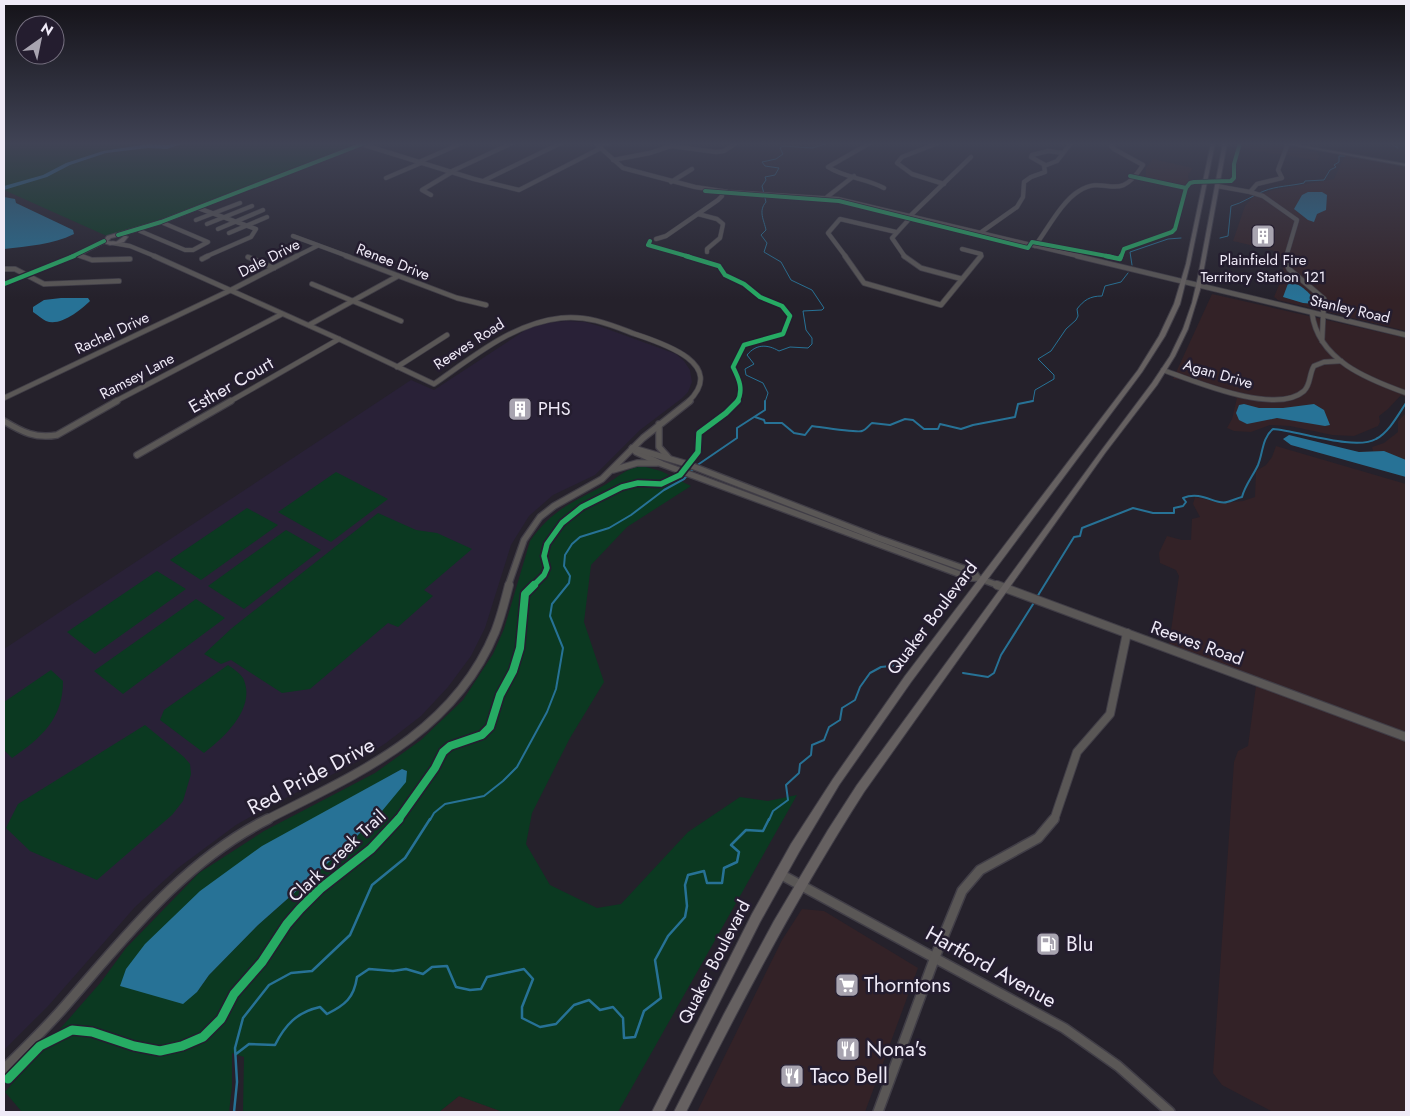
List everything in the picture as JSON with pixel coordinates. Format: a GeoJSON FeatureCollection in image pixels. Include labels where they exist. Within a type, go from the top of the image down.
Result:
{"type":"FeatureCollection","features":[{"type":"Feature","properties":{"kind":"main road"},"geometry":{"type":"LineString","coordinates":[[4,284],[77,255],[125,239],[161,222],[231,195]]}},
{"type":"Feature","properties":{"kind":"main road","name":"Quaker Boulevard"},"geometry":{"type":"LineString","coordinates":[[658,1112],[741,947],[780,874],[813,818],[867,735],[980,579],[1140,371],[1168,324],[1183,282],[1202,195]]}},
{"type":"Feature","properties":{"kind":"main road"},"geometry":{"type":"LineString","coordinates":[[680,1112],[758,960],[834,830],[877,765],[1071,500],[1179,343],[1193,310],[1200,286],[1216,195]]}},
{"type":"Feature","properties":{"kind":"main road"},"geometry":{"type":"LineString","coordinates":[[77,255],[109,237],[161,222]]}},
{"type":"Feature","properties":{"kind":"main road"},"geometry":{"type":"LineString","coordinates":[[118,235],[124,235],[125,239]]}},
{"type":"Feature","properties":{"kind":"main road"},"geometry":{"type":"LineString","coordinates":[[104,241],[112,243]]}},
{"type":"Feature","properties":{"kind":"street"},"geometry":{"type":"LineString","coordinates":[[656,239],[666,236],[721,198],[721,195]]}},
{"type":"Feature","properties":{"kind":"street","name":"Stanley Road"},"geometry":{"type":"LineString","coordinates":[[794,195],[827,197],[911,216],[1406,335]]}},
{"type":"Feature","properties":{"kind":"street"},"geometry":{"type":"LineString","coordinates":[[933,195],[892,236],[893,240],[912,264],[962,278]]}},
{"type":"Feature","properties":{"kind":"street"},"geometry":{"type":"LineString","coordinates":[[980,233],[989,224],[1017,207],[1022,200],[1023,195]]}},
{"type":"Feature","properties":{"kind":"street"},"geometry":{"type":"LineString","coordinates":[[1036,246],[1074,195]]}},
{"type":"Feature","properties":{"kind":"street"},"geometry":{"type":"LineString","coordinates":[[1260,195],[1297,220],[1285,261],[1289,269],[1324,299],[1326,304],[1323,316],[1322,341]]}},
{"type":"Feature","properties":{"kind":"street"},"geometry":{"type":"LineString","coordinates":[[196,220],[240,203]]}},
{"type":"Feature","properties":{"kind":"street"},"geometry":{"type":"LineString","coordinates":[[207,224],[252,206]]}},
{"type":"Feature","properties":{"kind":"street"},"geometry":{"type":"LineString","coordinates":[[198,208],[256,228],[251,237],[202,258]]}},
{"type":"Feature","properties":{"kind":"street"},"geometry":{"type":"LineString","coordinates":[[218,229],[263,210]]}},
{"type":"Feature","properties":{"kind":"street"},"geometry":{"type":"LineString","coordinates":[[698,214],[717,219],[723,224],[721,235],[707,249],[707,252]]}},
{"type":"Feature","properties":{"kind":"street"},"geometry":{"type":"LineString","coordinates":[[229,233],[267,217]]}},
{"type":"Feature","properties":{"kind":"street"},"geometry":{"type":"LineString","coordinates":[[896,232],[840,219],[828,232],[862,281],[874,287],[941,305],[982,254],[962,249]]}},
{"type":"Feature","properties":{"kind":"street"},"geometry":{"type":"LineString","coordinates":[[140,231],[185,250],[195,249],[206,244],[208,241],[161,222]]}},
{"type":"Feature","properties":{"kind":"street","name":"Renee Drive"},"geometry":{"type":"LineString","coordinates":[[293,236],[457,298],[486,305]]}},
{"type":"Feature","properties":{"kind":"street","name":"Reeves Road"},"geometry":{"type":"LineString","coordinates":[[125,239],[130,246]]}},
{"type":"Feature","properties":{"kind":"street","name":"Reeves Road"},"geometry":{"type":"LineString","coordinates":[[112,243],[130,246],[231,290],[434,384],[522,327],[551,319],[567,317],[594,320],[672,347],[689,358],[696,367],[700,376],[700,388],[694,397],[632,448]]}},
{"type":"Feature","properties":{"kind":"street","name":"Dale Drive"},"geometry":{"type":"LineString","coordinates":[[231,290],[317,246]]}},
{"type":"Feature","properties":{"kind":"street"},"geometry":{"type":"LineString","coordinates":[[77,255],[92,260],[130,259]]}},
{"type":"Feature","properties":{"kind":"street"},"geometry":{"type":"LineString","coordinates":[[248,257],[274,268]]}},
{"type":"Feature","properties":{"kind":"street"},"geometry":{"type":"LineString","coordinates":[[4,269],[15,269],[48,284],[119,281]]}},
{"type":"Feature","properties":{"kind":"street"},"geometry":{"type":"LineString","coordinates":[[310,326],[398,276]]}},
{"type":"Feature","properties":{"kind":"street"},"geometry":{"type":"LineString","coordinates":[[312,284],[401,321]]}},
{"type":"Feature","properties":{"kind":"street","name":"Rachel Drive"},"geometry":{"type":"LineString","coordinates":[[4,398],[231,290]]}},
{"type":"Feature","properties":{"kind":"street"},"geometry":{"type":"LineString","coordinates":[[1312,313],[1315,330],[1322,341],[1341,361],[1376,381],[1403,392]]}},
{"type":"Feature","properties":{"kind":"street","name":"Ramsey Lane"},"geometry":{"type":"LineString","coordinates":[[4,420],[30,436],[57,435],[129,394],[282,314]]}},
{"type":"Feature","properties":{"kind":"street"},"geometry":{"type":"LineString","coordinates":[[397,367],[447,335]]}},
{"type":"Feature","properties":{"kind":"street","name":"Esther Court"},"geometry":{"type":"LineString","coordinates":[[137,455],[340,339]]}},
{"type":"Feature","properties":{"kind":"street","name":"Agan Drive"},"geometry":{"type":"LineString","coordinates":[[1162,370],[1239,395],[1273,399],[1300,394],[1309,385],[1314,367],[1325,362],[1341,361]]}},
{"type":"Feature","properties":{"kind":"street"},"geometry":{"type":"LineString","coordinates":[[659,424],[658,446],[663,454],[674,460]]}},
{"type":"Feature","properties":{"kind":"street","name":"Reeves Road"},"geometry":{"type":"LineString","coordinates":[[632,448],[687,464],[878,538],[974,572],[980,579]]}},
{"type":"Feature","properties":{"kind":"street","name":"Reeves Road"},"geometry":{"type":"LineString","coordinates":[[632,448],[636,452],[662,464],[859,539],[970,578],[980,579],[1005,588],[1406,738]]}},
{"type":"Feature","properties":{"kind":"street","name":"Red Pride Drive"},"geometry":{"type":"LineString","coordinates":[[4,1069],[65,1006],[148,910],[213,853],[273,816],[360,773],[385,757],[438,715],[460,690],[485,655],[500,618],[519,550],[532,526],[543,513],[573,494],[603,479],[632,448]]}},
{"type":"Feature","properties":{"kind":"street"},"geometry":{"type":"LineString","coordinates":[[611,470],[637,463],[662,464]]}},
{"type":"Feature","properties":{"kind":"street"},"geometry":{"type":"LineString","coordinates":[[878,1112],[962,891],[973,876],[995,860],[1038,838],[1054,820],[1077,752],[1110,714],[1127,633]]}},
{"type":"Feature","properties":{"kind":"street","name":"Hartford Avenue"},"geometry":{"type":"LineString","coordinates":[[780,874],[1081,1039],[1118,1066],[1170,1112]]}},
{"type":"Feature","properties":{"kind":"shaded area"},"geometry":{"type":"Polygon","coordinates":[[[1258,195],[1406,195],[1406,331],[1278,300],[1274,297],[1284,273],[1279,252],[1233,241],[1245,206],[1253,197],[1258,195]]]}},
{"type":"Feature","properties":{"kind":"shaded area"},"geometry":{"type":"Polygon","coordinates":[[[1212,294],[1406,338],[1406,397],[1401,395],[1379,416],[1380,422],[1378,426],[1354,436],[1332,435],[1290,426],[1270,425],[1251,432],[1234,431],[1227,428],[1232,419],[1237,398],[1184,380],[1173,379],[1212,294]]]}},
{"type":"Feature","properties":{"kind":"shaded area"},"geometry":{"type":"Polygon","coordinates":[[[566,321],[585,322],[599,326],[676,354],[690,370],[692,382],[688,392],[640,430],[595,475],[553,495],[529,516],[511,545],[485,628],[471,656],[448,687],[421,716],[386,743],[353,764],[236,825],[178,868],[135,907],[49,1005],[4,1050],[4,649],[411,380],[434,390],[527,329],[548,323],[566,321]]]}},
{"type":"Feature","properties":{"kind":"shaded area"},"geometry":{"type":"Polygon","coordinates":[[[1406,413],[1406,477],[1356,452],[1373,451],[1372,447],[1384,443],[1398,432],[1398,421],[1406,413]]]}},
{"type":"Feature","properties":{"kind":"shaded area"},"geometry":{"type":"Polygon","coordinates":[[[1276,446],[1406,484],[1406,732],[1169,644],[1179,576],[1176,570],[1160,563],[1159,553],[1167,536],[1191,540],[1192,519],[1200,517],[1193,504],[1195,497],[1223,503],[1243,501],[1255,497],[1256,471],[1266,465],[1272,457],[1276,446]]]}},
{"type":"Feature","properties":{"kind":"shaded area"},"geometry":{"type":"Polygon","coordinates":[[[1256,686],[1406,741],[1406,1112],[1273,1112],[1222,1085],[1213,1073],[1234,762],[1238,751],[1248,746],[1256,686]]]}},
{"type":"Feature","properties":{"kind":"shaded area"},"geometry":{"type":"Polygon","coordinates":[[[802,909],[824,911],[918,968],[865,1112],[697,1112],[782,940],[802,909]]]}},
{"type":"Feature","properties":{"kind":"shaded area"},"geometry":{"type":"Polygon","coordinates":[[[459,1096],[503,1112],[439,1112],[459,1096]]]}},
{"type":"Feature","properties":{"kind":"green space"},"geometry":{"type":"Polygon","coordinates":[[[15,195],[226,195],[145,226],[109,237],[15,195]]]}},
{"type":"Feature","properties":{"kind":"green space"},"geometry":{"type":"Polygon","coordinates":[[[642,466],[661,471],[691,486],[627,527],[591,565],[584,622],[604,682],[570,738],[532,813],[526,844],[550,885],[597,908],[621,904],[688,832],[740,797],[768,801],[797,795],[618,1112],[503,1112],[459,1096],[439,1112],[243,1112],[244,1057],[232,1053],[232,1087],[229,1112],[22,1112],[5,1092],[101,982],[126,948],[199,873],[264,831],[375,773],[421,740],[463,700],[493,654],[504,629],[530,541],[548,520],[566,506],[627,471],[642,466]],[[402,769],[336,807],[126,969],[197,992],[209,975],[258,925],[346,847],[382,811],[407,771],[402,769]]]}},
{"type":"Feature","properties":{"kind":"green space"},"geometry":{"type":"Polygon","coordinates":[[[336,472],[388,499],[331,542],[278,512],[336,472]]]}},
{"type":"Feature","properties":{"kind":"green space"},"geometry":{"type":"Polygon","coordinates":[[[247,508],[278,525],[201,580],[170,560],[247,508]]]}},
{"type":"Feature","properties":{"kind":"green space"},"geometry":{"type":"Polygon","coordinates":[[[378,513],[416,530],[437,533],[472,549],[424,590],[433,596],[398,627],[388,623],[310,689],[282,693],[231,660],[221,664],[204,654],[232,628],[378,513]]]}},
{"type":"Feature","properties":{"kind":"green space"},"geometry":{"type":"Polygon","coordinates":[[[286,530],[321,550],[244,609],[208,586],[286,530]]]}},
{"type":"Feature","properties":{"kind":"green space"},"geometry":{"type":"Polygon","coordinates":[[[157,571],[186,589],[95,654],[67,632],[157,571]]]}},
{"type":"Feature","properties":{"kind":"green space"},"geometry":{"type":"Polygon","coordinates":[[[196,599],[225,618],[123,694],[94,671],[196,599]]]}},
{"type":"Feature","properties":{"kind":"green space"},"geometry":{"type":"Polygon","coordinates":[[[228,665],[243,678],[246,700],[237,720],[221,739],[204,753],[160,720],[164,710],[228,665]]]}},
{"type":"Feature","properties":{"kind":"green space"},"geometry":{"type":"Polygon","coordinates":[[[51,670],[63,681],[62,694],[55,717],[41,735],[12,758],[4,750],[4,702],[51,670]]]}},
{"type":"Feature","properties":{"kind":"green space"},"geometry":{"type":"Polygon","coordinates":[[[145,725],[190,764],[191,774],[183,801],[172,815],[97,880],[30,851],[6,828],[18,804],[145,725]]]}},
{"type":"Feature","properties":{"kind":"water"},"geometry":{"type":"Polygon","coordinates":[[[1302,195],[1327,195],[1326,210],[1317,214],[1314,222],[1308,220],[1294,209],[1302,195]]]}},
{"type":"Feature","properties":{"kind":"water"},"geometry":{"type":"Polygon","coordinates":[[[4,197],[15,199],[16,203],[73,230],[74,234],[49,243],[4,249],[4,197]]]}},
{"type":"Feature","properties":{"kind":"water"},"geometry":{"type":"Polygon","coordinates":[[[1289,281],[1305,290],[1312,297],[1315,304],[1303,303],[1283,297],[1289,281]]]}},
{"type":"Feature","properties":{"kind":"water"},"geometry":{"type":"Polygon","coordinates":[[[88,298],[90,301],[76,313],[58,322],[46,321],[33,312],[33,307],[44,300],[88,298]]]}},
{"type":"Feature","properties":{"kind":"water"},"geometry":{"type":"Polygon","coordinates":[[[1244,404],[1259,408],[1283,408],[1314,404],[1324,410],[1330,425],[1325,426],[1277,418],[1247,424],[1239,420],[1236,413],[1239,405],[1244,404]]]}},
{"type":"Feature","properties":{"kind":"water"},"geometry":{"type":"Polygon","coordinates":[[[1289,435],[1359,452],[1384,451],[1406,460],[1406,477],[1291,445],[1283,439],[1289,435]]]}},
{"type":"Feature","properties":{"kind":"water"},"geometry":{"type":"Polygon","coordinates":[[[402,769],[407,771],[406,782],[382,811],[346,847],[258,925],[209,975],[197,992],[183,1004],[120,986],[126,969],[145,944],[200,891],[262,846],[402,769]]]}},
{"type":"Feature","properties":{"kind":"waterway"},"geometry":{"type":"LineString","coordinates":[[764,195],[766,202],[762,212],[766,230],[761,235],[767,243],[764,252],[781,262],[791,280],[812,290],[824,308],[822,310],[803,311],[806,330],[812,338],[812,344],[808,348],[790,347],[779,351],[762,346],[750,351],[747,355],[754,364],[745,369],[746,375],[763,383],[768,393],[765,402]]}},
{"type":"Feature","properties":{"kind":"waterway"},"geometry":{"type":"LineString","coordinates":[[1220,238],[1228,236],[1231,206],[1256,195]]}},
{"type":"Feature","properties":{"kind":"waterway"},"geometry":{"type":"LineString","coordinates":[[1132,265],[1130,252],[1168,239],[1181,238]]}},
{"type":"Feature","properties":{"kind":"waterway"},"geometry":{"type":"LineString","coordinates":[[1033,401],[1035,390],[1054,379],[1054,375],[1038,359],[1051,351],[1066,329],[1076,320],[1078,316],[1077,309],[1082,303],[1088,299],[1102,296],[1105,286],[1121,282],[1128,273]]}},
{"type":"Feature","properties":{"kind":"waterway"},"geometry":{"type":"LineString","coordinates":[[755,417],[764,420],[765,423],[782,423],[794,433],[805,435],[812,426],[862,431],[872,423],[890,425],[905,419],[913,420],[924,429],[938,429],[940,424],[961,429],[1015,417],[1018,404],[1033,401]]}},
{"type":"Feature","properties":{"kind":"waterway"},"geometry":{"type":"LineString","coordinates":[[1027,402],[1033,401]]}},
{"type":"Feature","properties":{"kind":"waterway"},"geometry":{"type":"LineString","coordinates":[[696,466],[737,438],[737,428],[765,410],[765,402]]}},
{"type":"Feature","properties":{"kind":"waterway"},"geometry":{"type":"LineString","coordinates":[[1037,597],[1074,537],[1080,536],[1082,528],[1133,508],[1153,513],[1174,513],[1174,508],[1183,506],[1186,502],[1183,498],[1190,496],[1202,497],[1223,503],[1242,497],[1258,465],[1267,437],[1273,429],[1341,442],[1367,442],[1381,436],[1393,423],[1406,403]]}},
{"type":"Feature","properties":{"kind":"waterway"},"geometry":{"type":"LineString","coordinates":[[430,820],[434,813],[445,804],[484,796],[503,781],[517,767],[547,712],[556,689],[563,648],[550,616],[552,604],[569,583],[570,576],[564,566],[565,555],[572,544],[580,537],[609,528],[631,515],[664,490],[684,479],[693,469]]}},
{"type":"Feature","properties":{"kind":"waterway"},"geometry":{"type":"LineString","coordinates":[[963,673],[988,677],[994,673],[1001,655],[1035,601]]}},
{"type":"Feature","properties":{"kind":"waterway"},"geometry":{"type":"LineString","coordinates":[[769,820],[773,811],[788,800],[786,785],[799,773],[800,764],[811,755],[812,745],[824,740],[829,727],[840,720],[842,708],[855,700],[860,687],[870,673],[881,667],[900,665]]}},
{"type":"Feature","properties":{"kind":"waterway"},"geometry":{"type":"LineString","coordinates":[[234,1112],[237,1082],[235,1048],[243,1018],[269,985],[291,973],[312,971],[350,935],[372,885],[405,858],[430,819]]}},
{"type":"Feature","properties":{"kind":"waterway"},"geometry":{"type":"LineString","coordinates":[[236,1054],[249,1044],[275,1045],[283,1031],[293,1020],[305,1012],[320,1007],[327,1014],[344,1004],[354,990],[357,977],[369,969],[393,971],[406,969],[423,974],[432,967],[447,966],[456,987],[470,990],[481,989],[487,977],[524,969],[533,979],[522,1007],[522,1018],[540,1027],[556,1024],[574,1005],[589,1000],[600,1010],[613,1007],[623,1018],[624,1038],[635,1037],[644,1011],[661,998],[655,960],[668,936],[685,917],[687,906],[685,885],[688,875],[704,871],[707,883],[722,883],[724,868],[737,862],[739,852],[731,845],[746,830],[763,831],[769,819]]}},
{"type":"Feature","properties":{"kind":"cycle path"},"geometry":{"type":"LineString","coordinates":[[118,235],[161,222],[231,195]]}},
{"type":"Feature","properties":{"kind":"cycle path"},"geometry":{"type":"LineString","coordinates":[[750,195],[839,201],[1028,248],[1032,242],[1120,259],[1124,249],[1172,232],[1175,229],[1184,195]]}},
{"type":"Feature","properties":{"kind":"cycle path"},"geometry":{"type":"LineString","coordinates":[[4,284],[77,255],[104,241]]}},
{"type":"Feature","properties":{"kind":"cycle path","name":"Clark Creek Trail"},"geometry":{"type":"LineString","coordinates":[[8,1079],[40,1046],[72,1030],[92,1032],[134,1046],[160,1051],[182,1046],[203,1037],[221,1019],[234,994],[262,962],[287,924],[300,909],[320,889],[371,849],[395,824],[435,768],[443,752],[450,746],[482,735],[490,727],[500,695],[513,671],[520,648],[525,594],[544,575],[547,568],[544,556],[547,544],[562,523],[582,507],[622,487],[638,483],[661,484],[680,475],[698,452],[699,433],[734,407],[739,399],[741,391],[739,380],[733,367],[744,345],[783,334],[790,316],[782,306],[760,297],[744,284],[725,275],[719,266],[648,245],[650,241]]}},
{"type":"Feature","properties":{"kind":"place","name":"Plainfield Fire Territory Station 121"},"geometry":{"type":"Point","coordinates":[1263,236]}},
{"type":"Feature","properties":{"kind":"place","name":"PHS"},"geometry":{"type":"Point","coordinates":[520,409]}},
{"type":"Feature","properties":{"kind":"place","name":"Blu"},"geometry":{"type":"Point","coordinates":[1048,944]}},
{"type":"Feature","properties":{"kind":"place","name":"Thorntons"},"geometry":{"type":"Point","coordinates":[847,985]}},
{"type":"Feature","properties":{"kind":"place","name":"Nona's"},"geometry":{"type":"Point","coordinates":[848,1049]}},
{"type":"Feature","properties":{"kind":"place","name":"Taco Bell"},"geometry":{"type":"Point","coordinates":[792,1076]}}]}
